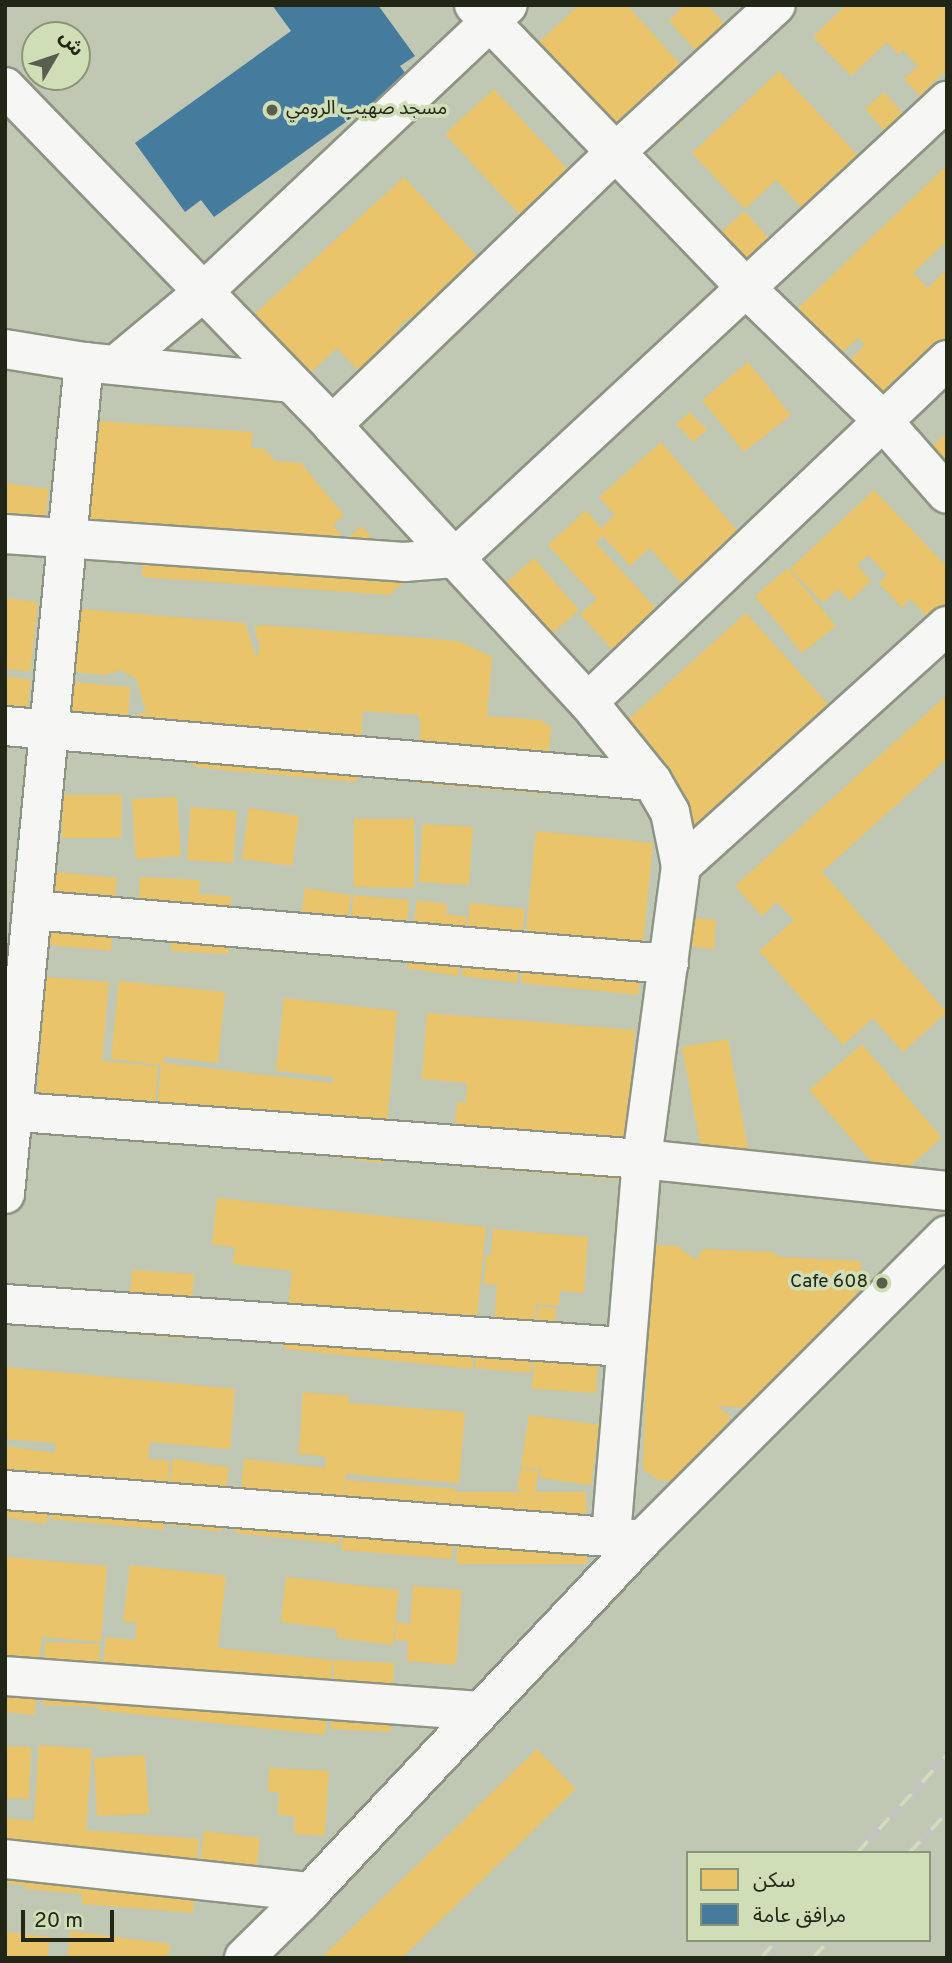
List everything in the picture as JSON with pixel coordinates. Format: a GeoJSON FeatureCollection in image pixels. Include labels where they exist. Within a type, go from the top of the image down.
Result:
{"type":"FeatureCollection","features":[{"type":"Feature","properties":{"kind":"street"},"geometry":{"type":"LineString","coordinates":[[332,425],[617,152],[776,5]]}},
{"type":"Feature","properties":{"kind":"street"},"geometry":{"type":"LineString","coordinates":[[5,1194],[9,1111],[32,910],[67,539],[101,363],[202,293],[491,11],[617,152],[746,288],[882,420],[947,494]]}},
{"type":"Feature","properties":{"kind":"street"},"geometry":{"type":"LineString","coordinates":[[5,87],[332,425],[588,702],[652,781],[670,812],[681,866],[642,1159],[625,1347],[626,1538]]}},
{"type":"Feature","properties":{"kind":"street"},"geometry":{"type":"LineString","coordinates":[[5,534],[404,562],[454,558],[947,101]]}},
{"type":"Feature","properties":{"kind":"street"},"geometry":{"type":"LineString","coordinates":[[5,349],[101,363],[290,383]]}},
{"type":"Feature","properties":{"kind":"street"},"geometry":{"type":"LineString","coordinates":[[588,702],[947,360]]}},
{"type":"Feature","properties":{"kind":"street"},"geometry":{"type":"LineString","coordinates":[[681,866],[947,626]]}},
{"type":"Feature","properties":{"kind":"street"},"geometry":{"type":"LineString","coordinates":[[5,726],[652,781]]}},
{"type":"Feature","properties":{"kind":"street"},"geometry":{"type":"LineString","coordinates":[[32,910],[669,964]]}},
{"type":"Feature","properties":{"kind":"street"},"geometry":{"type":"LineString","coordinates":[[9,1111],[642,1159],[947,1191]]}},
{"type":"Feature","properties":{"kind":"street"},"geometry":{"type":"LineString","coordinates":[[244,1958],[310,1892],[478,1711],[626,1538],[947,1235]]}},
{"type":"Feature","properties":{"kind":"street"},"geometry":{"type":"LineString","coordinates":[[5,1304],[625,1347]]}},
{"type":"Feature","properties":{"kind":"street"},"geometry":{"type":"LineString","coordinates":[[5,1490],[626,1538]]}},
{"type":"Feature","properties":{"kind":"street"},"geometry":{"type":"LineString","coordinates":[[5,1676],[478,1711]]}},
{"type":"Feature","properties":{"kind":"street"},"geometry":{"type":"LineString","coordinates":[[5,1859],[310,1892]]}},
{"type":"Feature","properties":{"kind":"building: سكن"},"geometry":{"type":"Polygon","coordinates":[[[579,5],[627,5],[699,85],[668,113],[682,128],[657,119],[606,166],[514,65],[579,5]]]}},
{"type":"Feature","properties":{"kind":"building: سكن"},"geometry":{"type":"Polygon","coordinates":[[[684,5],[708,5],[746,48],[717,74],[669,21],[684,5]]]}},
{"type":"Feature","properties":{"kind":"building: سكن"},"geometry":{"type":"Polygon","coordinates":[[[846,5],[947,5],[947,75],[944,72],[920,96],[904,79],[918,66],[903,50],[899,55],[887,42],[851,76],[813,37],[846,5]]]}},
{"type":"Feature","properties":{"kind":"building: سكن"},"geometry":{"type":"Polygon","coordinates":[[[779,71],[863,161],[802,252],[781,228],[802,208],[776,180],[745,209],[692,153],[779,71]]]}},
{"type":"Feature","properties":{"kind":"building: سكن"},"geometry":{"type":"Polygon","coordinates":[[[494,89],[593,197],[532,228],[445,134],[494,89]]]}},
{"type":"Feature","properties":{"kind":"building: سكن"},"geometry":{"type":"Polygon","coordinates":[[[884,92],[916,129],[898,146],[865,109],[884,92]]]}},
{"type":"Feature","properties":{"kind":"building: سكن"},"geometry":{"type":"Polygon","coordinates":[[[944,168],[947,170],[947,241],[913,273],[928,288],[947,269],[947,372],[879,437],[826,383],[865,345],[858,338],[837,357],[794,312],[944,168]]]}},
{"type":"Feature","properties":{"kind":"building: سكن"},"geometry":{"type":"Polygon","coordinates":[[[404,177],[502,283],[435,344],[410,317],[396,330],[420,356],[360,372],[337,348],[309,374],[300,363],[282,380],[237,330],[404,177]]]}},
{"type":"Feature","properties":{"kind":"building: سكن"},"geometry":{"type":"Polygon","coordinates":[[[745,211],[791,265],[742,308],[696,254],[745,211]]]}},
{"type":"Feature","properties":{"kind":"building: سكن"},"geometry":{"type":"Polygon","coordinates":[[[748,362],[791,415],[744,452],[702,400],[748,362]]]}},
{"type":"Feature","properties":{"kind":"building: سكن"},"geometry":{"type":"Polygon","coordinates":[[[690,412],[707,430],[693,442],[676,424],[690,412]]]}},
{"type":"Feature","properties":{"kind":"building: سكن"},"geometry":{"type":"Polygon","coordinates":[[[97,421],[253,432],[251,448],[265,449],[275,461],[301,463],[344,515],[333,525],[345,540],[362,526],[407,580],[389,595],[142,577],[144,533],[88,559],[97,421]]]}},
{"type":"Feature","properties":{"kind":"building: سكن"},"geometry":{"type":"Polygon","coordinates":[[[947,433],[947,501],[913,463],[947,433]]]}},
{"type":"Feature","properties":{"kind":"building: سكن"},"geometry":{"type":"Polygon","coordinates":[[[661,442],[758,555],[716,593],[695,570],[681,583],[650,548],[630,566],[603,536],[596,543],[674,628],[629,668],[580,614],[597,599],[548,545],[586,510],[601,528],[615,515],[599,497],[661,442]]]}},
{"type":"Feature","properties":{"kind":"building: سكن"},"geometry":{"type":"Polygon","coordinates":[[[5,483],[49,489],[43,537],[5,520],[5,483]]]}},
{"type":"Feature","properties":{"kind":"building: سكن"},"geometry":{"type":"Polygon","coordinates":[[[874,490],[947,567],[947,619],[938,628],[910,599],[902,608],[879,583],[887,575],[868,555],[857,565],[871,581],[850,601],[838,589],[823,603],[790,569],[874,490]]]}},
{"type":"Feature","properties":{"kind":"building: سكن"},"geometry":{"type":"Polygon","coordinates":[[[534,558],[579,610],[532,651],[487,599],[534,558]]]}},
{"type":"Feature","properties":{"kind":"building: سكن"},"geometry":{"type":"Polygon","coordinates":[[[788,568],[836,626],[802,653],[755,596],[788,568]]]}},
{"type":"Feature","properties":{"kind":"building: سكن"},"geometry":{"type":"Polygon","coordinates":[[[5,598],[38,602],[30,672],[5,669],[5,598]]]}},
{"type":"Feature","properties":{"kind":"building: سكن"},"geometry":{"type":"Polygon","coordinates":[[[81,609],[245,623],[256,658],[260,648],[254,627],[262,625],[458,641],[492,657],[487,716],[540,720],[551,726],[546,794],[416,783],[421,725],[418,715],[363,711],[357,782],[201,768],[188,763],[183,747],[67,740],[71,682],[130,687],[128,718],[146,712],[136,678],[120,670],[105,675],[76,672],[81,609]]]}},
{"type":"Feature","properties":{"kind":"building: سكن"},"geometry":{"type":"Polygon","coordinates":[[[746,613],[845,723],[711,844],[612,734],[746,613]]]}},
{"type":"Feature","properties":{"kind":"building: سكن"},"geometry":{"type":"Polygon","coordinates":[[[5,676],[31,680],[24,734],[5,732],[5,676]]]}},
{"type":"Feature","properties":{"kind":"building: سكن"},"geometry":{"type":"Polygon","coordinates":[[[947,695],[947,759],[822,872],[947,1012],[903,1052],[873,1018],[843,1045],[759,951],[794,920],[777,902],[762,916],[735,886],[947,695]]]}},
{"type":"Feature","properties":{"kind":"building: سكن"},"geometry":{"type":"Polygon","coordinates":[[[63,795],[122,795],[121,838],[62,838],[63,795]]]}},
{"type":"Feature","properties":{"kind":"building: سكن"},"geometry":{"type":"Polygon","coordinates":[[[177,797],[181,856],[136,859],[132,799],[177,797]]]}},
{"type":"Feature","properties":{"kind":"building: سكن"},"geometry":{"type":"Polygon","coordinates":[[[191,807],[237,811],[233,863],[187,860],[191,807]]]}},
{"type":"Feature","properties":{"kind":"building: سكن"},"geometry":{"type":"Polygon","coordinates":[[[249,808],[299,816],[292,866],[242,859],[249,808]]]}},
{"type":"Feature","properties":{"kind":"building: سكن"},"geometry":{"type":"Polygon","coordinates":[[[354,819],[414,819],[414,888],[354,887],[354,819]]]}},
{"type":"Feature","properties":{"kind":"building: سكن"},"geometry":{"type":"Polygon","coordinates":[[[423,824],[473,827],[469,885],[419,882],[423,824]]]}},
{"type":"Feature","properties":{"kind":"building: سكن"},"geometry":{"type":"Polygon","coordinates":[[[536,831],[653,843],[638,995],[521,983],[536,831]]]}},
{"type":"Feature","properties":{"kind":"building: سكن"},"geometry":{"type":"Polygon","coordinates":[[[56,872],[117,878],[111,951],[50,945],[56,872]]]}},
{"type":"Feature","properties":{"kind":"building: سكن"},"geometry":{"type":"Polygon","coordinates":[[[140,877],[200,880],[199,894],[231,896],[228,954],[171,951],[173,921],[138,919],[140,877]]]}},
{"type":"Feature","properties":{"kind":"building: سكن"},"geometry":{"type":"Polygon","coordinates":[[[305,888],[351,895],[343,950],[297,947],[305,888]]]}},
{"type":"Feature","properties":{"kind":"building: سكن"},"geometry":{"type":"Polygon","coordinates":[[[353,895],[409,900],[405,954],[349,949],[353,895]]]}},
{"type":"Feature","properties":{"kind":"building: سكن"},"geometry":{"type":"Polygon","coordinates":[[[417,900],[447,904],[446,914],[467,917],[458,976],[407,968],[417,900]]]}},
{"type":"Feature","properties":{"kind":"building: سكن"},"geometry":{"type":"Polygon","coordinates":[[[470,903],[525,909],[517,983],[462,976],[470,903]]]}},
{"type":"Feature","properties":{"kind":"building: سكن"},"geometry":{"type":"Polygon","coordinates":[[[686,917],[716,920],[714,949],[684,946],[686,917]]]}},
{"type":"Feature","properties":{"kind":"building: سكن"},"geometry":{"type":"Polygon","coordinates":[[[46,977],[109,982],[102,1061],[158,1066],[153,1137],[35,1127],[46,977]]]}},
{"type":"Feature","properties":{"kind":"building: سكن"},"geometry":{"type":"Polygon","coordinates":[[[119,981],[225,992],[218,1063],[164,1057],[164,1063],[333,1083],[333,1077],[276,1071],[284,998],[397,1011],[384,1163],[154,1136],[161,1065],[111,1059],[119,981]]]}},
{"type":"Feature","properties":{"kind":"building: سكن"},"geometry":{"type":"Polygon","coordinates":[[[427,1013],[635,1030],[623,1180],[452,1166],[457,1102],[466,1103],[467,1083],[422,1079],[427,1013]]]}},
{"type":"Feature","properties":{"kind":"building: سكن"},"geometry":{"type":"Polygon","coordinates":[[[728,1039],[749,1155],[704,1163],[682,1047],[728,1039]]]}},
{"type":"Feature","properties":{"kind":"building: سكن"},"geometry":{"type":"Polygon","coordinates":[[[862,1044],[942,1138],[890,1183],[809,1090],[862,1044]]]}},
{"type":"Feature","properties":{"kind":"building: سكن"},"geometry":{"type":"Polygon","coordinates":[[[217,1198],[486,1227],[472,1369],[284,1349],[292,1271],[233,1264],[235,1247],[212,1245],[217,1198]]]}},
{"type":"Feature","properties":{"kind":"building: سكن"},"geometry":{"type":"Polygon","coordinates":[[[493,1229],[588,1237],[584,1293],[560,1291],[559,1306],[536,1304],[531,1373],[475,1368],[478,1326],[494,1328],[497,1285],[484,1284],[486,1255],[491,1255],[493,1229]]]}},
{"type":"Feature","properties":{"kind":"building: سكن"},"geometry":{"type":"Polygon","coordinates":[[[652,1245],[677,1246],[696,1260],[703,1249],[772,1252],[780,1257],[861,1261],[861,1287],[821,1341],[761,1408],[717,1406],[731,1417],[685,1482],[658,1480],[643,1469],[652,1245]]]}},
{"type":"Feature","properties":{"kind":"building: سكن"},"geometry":{"type":"Polygon","coordinates":[[[132,1270],[194,1274],[189,1339],[127,1334],[132,1270]]]}},
{"type":"Feature","properties":{"kind":"building: سكن"},"geometry":{"type":"Polygon","coordinates":[[[538,1306],[556,1308],[555,1329],[600,1332],[596,1393],[532,1389],[538,1306]]]}},
{"type":"Feature","properties":{"kind":"building: سكن"},"geometry":{"type":"Polygon","coordinates":[[[6,1367],[235,1389],[230,1449],[150,1442],[148,1459],[170,1461],[164,1530],[50,1519],[53,1481],[46,1524],[5,1517],[5,1446],[55,1453],[56,1443],[5,1439],[6,1367]]]}},
{"type":"Feature","properties":{"kind":"building: سكن"},"geometry":{"type":"Polygon","coordinates":[[[303,1392],[349,1396],[348,1403],[465,1412],[459,1483],[346,1474],[339,1544],[236,1533],[244,1459],[325,1468],[326,1456],[299,1454],[303,1392]]]}},
{"type":"Feature","properties":{"kind":"building: سكن"},"geometry":{"type":"Polygon","coordinates":[[[529,1415],[599,1425],[591,1485],[540,1478],[541,1469],[521,1467],[529,1415]]]}},
{"type":"Feature","properties":{"kind":"building: سكن"},"geometry":{"type":"Polygon","coordinates":[[[173,1459],[229,1467],[221,1532],[165,1524],[173,1459]]]}},
{"type":"Feature","properties":{"kind":"building: سكن"},"geometry":{"type":"Polygon","coordinates":[[[521,1468],[539,1471],[535,1492],[586,1492],[587,1564],[457,1564],[457,1495],[452,1559],[341,1550],[346,1480],[457,1489],[456,1492],[526,1492],[517,1490],[521,1468]]]}},
{"type":"Feature","properties":{"kind":"building: سكن"},"geometry":{"type":"Polygon","coordinates":[[[5,1557],[107,1566],[101,1642],[42,1637],[35,1715],[5,1712],[5,1557]]]}},
{"type":"Feature","properties":{"kind":"building: سكن"},"geometry":{"type":"Polygon","coordinates":[[[130,1565],[226,1576],[218,1648],[333,1660],[325,1735],[98,1710],[106,1637],[135,1640],[137,1623],[123,1622],[130,1565]]]}},
{"type":"Feature","properties":{"kind":"building: سكن"},"geometry":{"type":"Polygon","coordinates":[[[286,1577],[399,1590],[393,1645],[337,1638],[337,1629],[281,1622],[286,1577]]]}},
{"type":"Feature","properties":{"kind":"building: سكن"},"geometry":{"type":"Polygon","coordinates":[[[413,1586],[462,1590],[456,1665],[407,1661],[408,1641],[395,1640],[396,1622],[410,1624],[413,1586]]]}},
{"type":"Feature","properties":{"kind":"building: سكن"},"geometry":{"type":"Polygon","coordinates":[[[45,1642],[100,1644],[97,1707],[43,1705],[45,1642]]]}},
{"type":"Feature","properties":{"kind":"building: سكن"},"geometry":{"type":"Polygon","coordinates":[[[334,1660],[394,1663],[391,1732],[331,1729],[334,1660]]]}},
{"type":"Feature","properties":{"kind":"building: سكن"},"geometry":{"type":"Polygon","coordinates":[[[39,1745],[92,1749],[86,1830],[199,1839],[193,1913],[82,1904],[82,1894],[25,1889],[25,1885],[5,1883],[5,1818],[34,1821],[39,1745]]]}},
{"type":"Feature","properties":{"kind":"building: سكن"},"geometry":{"type":"Polygon","coordinates":[[[5,1746],[31,1747],[29,1799],[5,1798],[5,1746]]]}},
{"type":"Feature","properties":{"kind":"building: سكن"},"geometry":{"type":"Polygon","coordinates":[[[537,1749],[576,1789],[402,1958],[321,1958],[537,1749]]]}},
{"type":"Feature","properties":{"kind":"building: سكن"},"geometry":{"type":"Polygon","coordinates":[[[145,1755],[149,1814],[97,1816],[94,1758],[145,1755]]]}},
{"type":"Feature","properties":{"kind":"building: سكن"},"geometry":{"type":"Polygon","coordinates":[[[269,1768],[329,1771],[325,1836],[294,1834],[295,1816],[278,1815],[279,1792],[268,1791],[269,1768]]]}},
{"type":"Feature","properties":{"kind":"building: سكن"},"geometry":{"type":"Polygon","coordinates":[[[204,1831],[260,1838],[252,1906],[196,1899],[204,1831]]]}},
{"type":"Feature","properties":{"kind":"building: سكن"},"geometry":{"type":"Polygon","coordinates":[[[70,1931],[170,1944],[168,1958],[67,1958],[70,1931]]]}},
{"type":"Feature","properties":{"kind":"building: سكن"},"geometry":{"type":"Polygon","coordinates":[[[5,1932],[50,1937],[47,1958],[5,1958],[5,1932]]]}},
{"type":"Feature","properties":{"kind":"building: مرافق عامة","name":"مسجد صهيب الرومي"},"geometry":{"type":"Polygon","coordinates":[[[272,5],[378,5],[415,56],[400,66],[408,77],[214,217],[201,200],[185,212],[135,143],[291,31],[272,5]]]}},
{"type":"Feature","properties":{"kind":"railway"},"geometry":{"type":"LineString","coordinates":[[859,1851],[947,1755]]}},
{"type":"Feature","properties":{"kind":"railway"},"geometry":{"type":"LineString","coordinates":[[911,1851],[947,1813]]}},
{"type":"Feature","properties":{"kind":"railway"},"geometry":{"type":"LineString","coordinates":[[761,1958],[775,1942]]}},
{"type":"Feature","properties":{"kind":"railway"},"geometry":{"type":"LineString","coordinates":[[813,1958],[827,1942]]}},
{"type":"Feature","properties":{"kind":"place","name":"مسجد صهيب الرومي"},"geometry":{"type":"Point","coordinates":[272,110]}},
{"type":"Feature","properties":{"kind":"place","name":"Cafe 608"},"geometry":{"type":"Point","coordinates":[882,1283]}}]}
